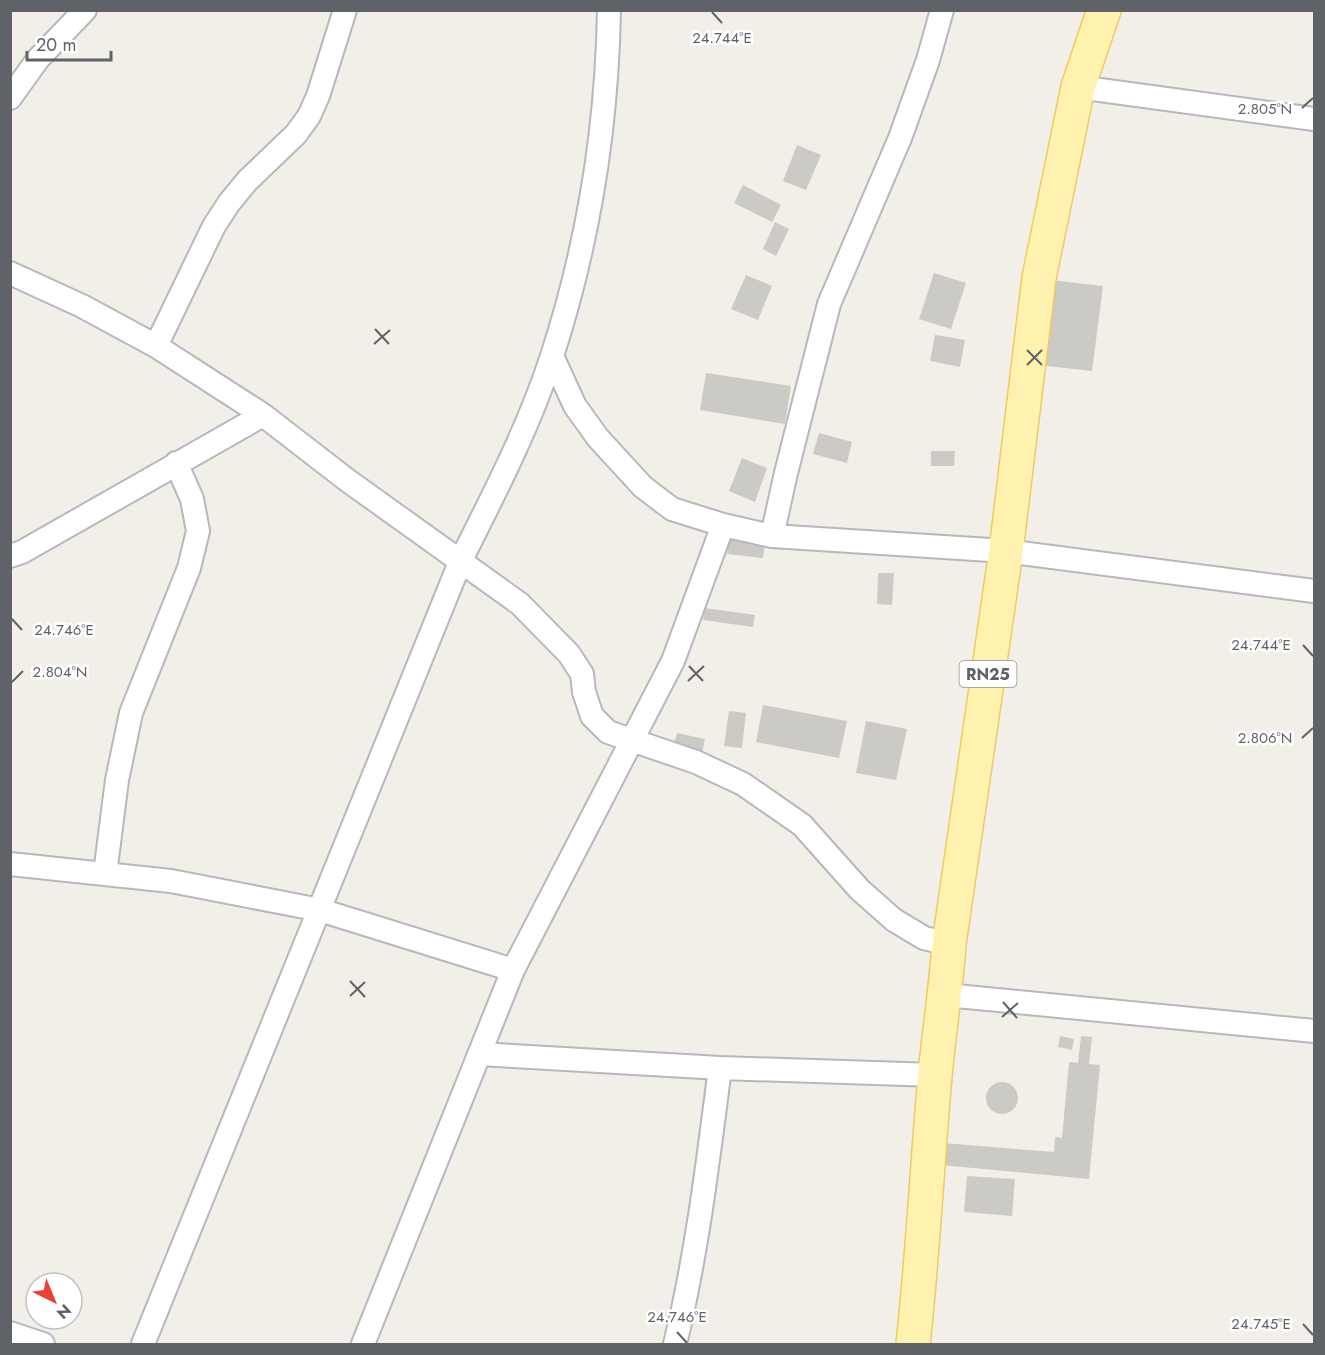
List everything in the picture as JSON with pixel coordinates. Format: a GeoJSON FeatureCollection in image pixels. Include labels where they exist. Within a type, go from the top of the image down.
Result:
{"type":"FeatureCollection","features":[{"type":"Feature","properties":{"kind":"main road","name":"RN25"},"geometry":{"type":"LineString","coordinates":[[913,1344],[935,1075],[946,995],[949,944],[1006,551],[1039,278],[1078,87],[1104,10]]}},
{"type":"Feature","properties":{"kind":"street"},"geometry":{"type":"LineString","coordinates":[[10,98],[38,59],[85,10]]}},
{"type":"Feature","properties":{"kind":"street"},"geometry":{"type":"LineString","coordinates":[[156,346],[224,210],[247,181],[296,134],[309,116],[318,96],[345,10]]}},
{"type":"Feature","properties":{"kind":"street"},"geometry":{"type":"LineString","coordinates":[[143,1344],[461,560],[523,431],[552,357],[585,228],[598,153],[608,64],[609,10]]}},
{"type":"Feature","properties":{"kind":"street"},"geometry":{"type":"LineString","coordinates":[[772,536],[829,304],[900,138],[928,60],[942,10]]}},
{"type":"Feature","properties":{"kind":"street"},"geometry":{"type":"LineString","coordinates":[[1078,87],[1314,119]]}},
{"type":"Feature","properties":{"kind":"street"},"geometry":{"type":"LineString","coordinates":[[10,273],[82,306],[156,346],[263,415],[347,480],[520,604],[569,654],[582,674],[584,692],[592,716],[608,732],[696,762],[743,784],[802,825],[860,890],[894,920],[924,938],[949,944]]}},
{"type":"Feature","properties":{"kind":"street"},"geometry":{"type":"LineString","coordinates":[[552,357],[575,406],[598,438],[643,488],[672,509],[723,525],[772,536],[1006,551],[1314,591]]}},
{"type":"Feature","properties":{"kind":"street"},"geometry":{"type":"LineString","coordinates":[[10,556],[22,552],[263,415]]}},
{"type":"Feature","properties":{"kind":"street"},"geometry":{"type":"LineString","coordinates":[[105,874],[117,780],[131,713],[189,568],[198,531],[192,499],[176,463]]}},
{"type":"Feature","properties":{"kind":"street"},"geometry":{"type":"LineString","coordinates":[[363,1344],[513,970],[673,661],[723,525]]}},
{"type":"Feature","properties":{"kind":"street"},"geometry":{"type":"LineString","coordinates":[[10,864],[171,881],[320,910],[513,970]]}},
{"type":"Feature","properties":{"kind":"street"},"geometry":{"type":"LineString","coordinates":[[946,995],[1314,1031]]}},
{"type":"Feature","properties":{"kind":"street"},"geometry":{"type":"LineString","coordinates":[[479,1054],[720,1068],[935,1075]]}},
{"type":"Feature","properties":{"kind":"street"},"geometry":{"type":"LineString","coordinates":[[675,1344],[701,1217],[720,1068]]}},
{"type":"Feature","properties":{"kind":"street"},"geometry":{"type":"LineString","coordinates":[[10,1333],[43,1344]]}},
{"type":"Feature","properties":{"kind":"building"},"geometry":{"type":"Polygon","coordinates":[[[797,145],[821,155],[806,190],[783,181],[797,145]]]}},
{"type":"Feature","properties":{"kind":"building"},"geometry":{"type":"Polygon","coordinates":[[[743,185],[781,205],[772,222],[734,203],[743,185]]]}},
{"type":"Feature","properties":{"kind":"building"},"geometry":{"type":"Polygon","coordinates":[[[775,222],[789,229],[776,256],[763,249],[775,222]]]}},
{"type":"Feature","properties":{"kind":"building"},"geometry":{"type":"Polygon","coordinates":[[[934,273],[966,283],[951,329],[919,319],[934,273]]]}},
{"type":"Feature","properties":{"kind":"building"},"geometry":{"type":"Polygon","coordinates":[[[746,275],[772,286],[758,320],[731,309],[746,275]]]}},
{"type":"Feature","properties":{"kind":"building"},"geometry":{"type":"Polygon","coordinates":[[[1049,280],[1103,286],[1092,371],[1037,365],[1049,280]]]}},
{"type":"Feature","properties":{"kind":"building"},"geometry":{"type":"Polygon","coordinates":[[[935,335],[965,340],[960,367],[930,361],[935,335]]]}},
{"type":"Feature","properties":{"kind":"building"},"geometry":{"type":"Polygon","coordinates":[[[706,373],[791,386],[785,424],[700,410],[706,373]]]}},
{"type":"Feature","properties":{"kind":"building"},"geometry":{"type":"Polygon","coordinates":[[[819,433],[852,442],[847,463],[813,454],[819,433]]]}},
{"type":"Feature","properties":{"kind":"building"},"geometry":{"type":"Polygon","coordinates":[[[931,451],[955,451],[954,466],[931,466],[931,451]]]}},
{"type":"Feature","properties":{"kind":"building"},"geometry":{"type":"Polygon","coordinates":[[[742,458],[767,468],[755,502],[729,491],[742,458]]]}},
{"type":"Feature","properties":{"kind":"building"},"geometry":{"type":"Polygon","coordinates":[[[729,539],[765,542],[763,558],[727,554],[729,539]]]}},
{"type":"Feature","properties":{"kind":"building"},"geometry":{"type":"Polygon","coordinates":[[[878,573],[894,573],[892,605],[877,604],[878,573]]]}},
{"type":"Feature","properties":{"kind":"building"},"geometry":{"type":"Polygon","coordinates":[[[705,608],[755,615],[753,627],[703,620],[705,608]]]}},
{"type":"Feature","properties":{"kind":"building"},"geometry":{"type":"Polygon","coordinates":[[[763,705],[847,721],[839,758],[756,742],[763,705]]]}},
{"type":"Feature","properties":{"kind":"building"},"geometry":{"type":"Polygon","coordinates":[[[729,711],[746,713],[742,748],[724,746],[729,711]]]}},
{"type":"Feature","properties":{"kind":"building"},"geometry":{"type":"Polygon","coordinates":[[[866,721],[907,729],[896,780],[856,773],[866,721]]]}},
{"type":"Feature","properties":{"kind":"building"},"geometry":{"type":"Polygon","coordinates":[[[677,733],[705,739],[702,754],[673,748],[677,733]]]}},
{"type":"Feature","properties":{"kind":"building"},"geometry":{"type":"Polygon","coordinates":[[[1060,1036],[1074,1039],[1072,1050],[1058,1047],[1060,1036]]]}},
{"type":"Feature","properties":{"kind":"building"},"geometry":{"type":"Polygon","coordinates":[[[1081,1036],[1092,1037],[1089,1064],[1100,1065],[1089,1179],[941,1165],[943,1143],[1054,1152],[1055,1137],[1062,1138],[1069,1062],[1078,1063],[1081,1036]]]}},
{"type":"Feature","properties":{"kind":"building"},"geometry":{"type":"Polygon","coordinates":[[[1002,1082],[1013,1087],[1018,1098],[1013,1109],[1002,1114],[991,1109],[986,1098],[991,1087],[1002,1082]]]}},
{"type":"Feature","properties":{"kind":"building"},"geometry":{"type":"Polygon","coordinates":[[[967,1176],[1015,1179],[1012,1216],[964,1212],[967,1176]]]}}]}
